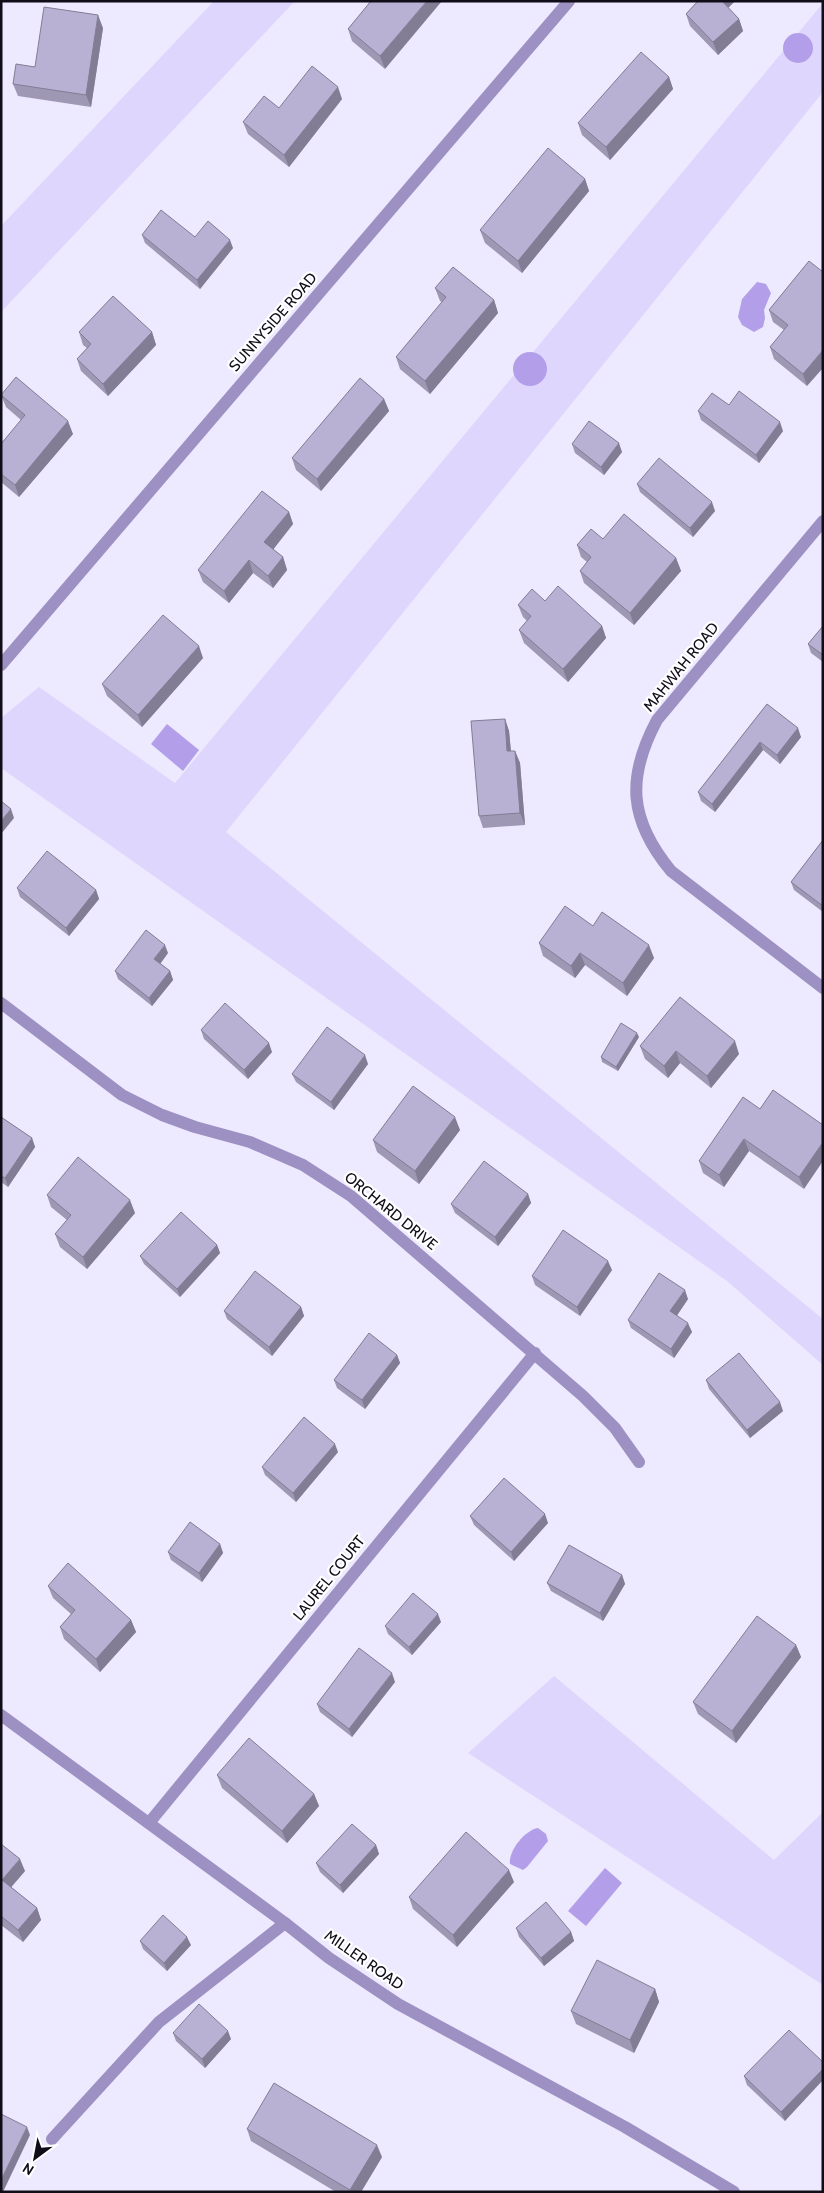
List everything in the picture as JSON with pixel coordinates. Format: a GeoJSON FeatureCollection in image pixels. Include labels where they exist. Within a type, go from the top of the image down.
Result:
{"type":"FeatureCollection","features":[{"type":"Feature","properties":{"kind":"street","name":"SUNNYSIDE ROAD"},"geometry":{"type":"LineString","coordinates":[[1,665],[569,1]]}},
{"type":"Feature","properties":{"kind":"street","name":"MAHWAH ROAD"},"geometry":{"type":"LineString","coordinates":[[823,521],[657,720],[644,744],[637,778],[637,801],[643,826],[656,852],[671,871],[823,988]]}},
{"type":"Feature","properties":{"kind":"street","name":"ORCHARD DRIVE"},"geometry":{"type":"LineString","coordinates":[[1,1003],[122,1094],[162,1115],[195,1127],[250,1142],[302,1165],[351,1196],[535,1353],[615,1428],[639,1462]]}},
{"type":"Feature","properties":{"kind":"street","name":"LAUREL COURT"},"geometry":{"type":"LineString","coordinates":[[149,1824],[535,1353]]}},
{"type":"Feature","properties":{"kind":"street","name":"MILLER ROAD"},"geometry":{"type":"LineString","coordinates":[[1,1715],[285,1923],[329,1958],[398,2004],[626,2127],[734,2192]]}},
{"type":"Feature","properties":{"kind":"street"},"geometry":{"type":"LineString","coordinates":[[52,2139],[159,2022],[285,1923]]}},
{"type":"Feature","properties":{"kind":"shaded area"},"geometry":{"type":"Polygon","coordinates":[[[214,1],[295,1],[1,312],[1,226],[214,1]]]}},
{"type":"Feature","properties":{"kind":"shaded area"},"geometry":{"type":"Polygon","coordinates":[[[823,3],[823,92],[226,832],[823,1319],[823,1365],[727,1281],[1,768],[1,718],[39,687],[175,783],[823,3]]]}},
{"type":"Feature","properties":{"kind":"shaded area"},"geometry":{"type":"Polygon","coordinates":[[[798,33],[809,37],[813,48],[809,59],[798,63],[787,59],[783,48],[787,37],[798,33]]]}},
{"type":"Feature","properties":{"kind":"shaded area"},"geometry":{"type":"Polygon","coordinates":[[[757,282],[766,284],[771,293],[764,310],[763,327],[754,332],[742,325],[738,317],[742,299],[757,282]]]}},
{"type":"Feature","properties":{"kind":"shaded area"},"geometry":{"type":"Polygon","coordinates":[[[530,352],[537,353],[542,357],[546,362],[546,376],[542,381],[537,385],[530,386],[523,385],[518,381],[514,376],[513,369],[514,362],[518,357],[523,353],[530,352]]]}},
{"type":"Feature","properties":{"kind":"shaded area"},"geometry":{"type":"Polygon","coordinates":[[[167,724],[199,750],[183,771],[151,744],[167,724]]]}},
{"type":"Feature","properties":{"kind":"shaded area"},"geometry":{"type":"Polygon","coordinates":[[[554,1676],[774,1860],[823,1812],[823,1985],[468,1753],[554,1676]]]}},
{"type":"Feature","properties":{"kind":"shaded area"},"geometry":{"type":"Polygon","coordinates":[[[538,1828],[546,1834],[548,1841],[523,1870],[510,1864],[512,1853],[518,1842],[528,1833],[538,1828]]]}},
{"type":"Feature","properties":{"kind":"shaded area"},"geometry":{"type":"Polygon","coordinates":[[[605,1868],[622,1883],[586,1926],[568,1911],[605,1868]]]}},
{"type":"Feature","properties":{"kind":"building"},"geometry":{"type":"Polygon","coordinates":[[[371,1],[427,1],[380,56],[348,29],[371,1]]]}},
{"type":"Feature","properties":{"kind":"building"},"geometry":{"type":"Polygon","coordinates":[[[698,1],[722,1],[739,19],[713,42],[686,14],[698,1]]]}},
{"type":"Feature","properties":{"kind":"building"},"geometry":{"type":"Polygon","coordinates":[[[44,7],[98,15],[86,95],[13,84],[16,64],[35,67],[44,7]]]}},
{"type":"Feature","properties":{"kind":"building"},"geometry":{"type":"Polygon","coordinates":[[[641,52],[669,77],[606,147],[578,123],[641,52]]]}},
{"type":"Feature","properties":{"kind":"building"},"geometry":{"type":"Polygon","coordinates":[[[312,66],[338,87],[284,155],[243,122],[264,96],[279,108],[312,66]]]}},
{"type":"Feature","properties":{"kind":"building"},"geometry":{"type":"Polygon","coordinates":[[[548,148],[585,179],[518,261],[480,230],[548,148]]]}},
{"type":"Feature","properties":{"kind":"building"},"geometry":{"type":"Polygon","coordinates":[[[161,210],[195,237],[208,221],[230,240],[197,280],[142,235],[161,210]]]}},
{"type":"Feature","properties":{"kind":"building"},"geometry":{"type":"Polygon","coordinates":[[[809,261],[823,272],[823,350],[803,374],[770,347],[788,325],[769,310],[809,261]]]}},
{"type":"Feature","properties":{"kind":"building"},"geometry":{"type":"Polygon","coordinates":[[[453,267],[494,300],[425,381],[396,357],[446,297],[435,288],[453,267]]]}},
{"type":"Feature","properties":{"kind":"building"},"geometry":{"type":"Polygon","coordinates":[[[113,296],[152,332],[103,384],[77,359],[91,344],[79,332],[113,296]]]}},
{"type":"Feature","properties":{"kind":"building"},"geometry":{"type":"Polygon","coordinates":[[[16,377],[68,421],[15,485],[1,474],[1,444],[25,415],[1,395],[16,377]]]}},
{"type":"Feature","properties":{"kind":"building"},"geometry":{"type":"Polygon","coordinates":[[[360,378],[384,399],[317,479],[292,458],[360,378]]]}},
{"type":"Feature","properties":{"kind":"building"},"geometry":{"type":"Polygon","coordinates":[[[739,391],[780,422],[756,455],[698,411],[712,393],[729,405],[739,391]]]}},
{"type":"Feature","properties":{"kind":"building"},"geometry":{"type":"Polygon","coordinates":[[[589,421],[619,443],[601,467],[572,444],[589,421]]]}},
{"type":"Feature","properties":{"kind":"building"},"geometry":{"type":"Polygon","coordinates":[[[659,458],[712,502],[690,528],[637,484],[659,458]]]}},
{"type":"Feature","properties":{"kind":"building"},"geometry":{"type":"Polygon","coordinates":[[[262,491],[289,512],[264,542],[283,557],[268,576],[249,560],[224,591],[198,570],[262,491]]]}},
{"type":"Feature","properties":{"kind":"building"},"geometry":{"type":"Polygon","coordinates":[[[624,514],[676,558],[630,613],[580,571],[591,557],[577,545],[591,529],[603,539],[624,514]]]}},
{"type":"Feature","properties":{"kind":"building"},"geometry":{"type":"Polygon","coordinates":[[[558,586],[602,626],[563,669],[519,630],[531,616],[518,605],[532,589],[545,601],[558,586]]]}},
{"type":"Feature","properties":{"kind":"building"},"geometry":{"type":"Polygon","coordinates":[[[163,615],[199,646],[138,715],[102,684],[163,615]]]}},
{"type":"Feature","properties":{"kind":"building"},"geometry":{"type":"Polygon","coordinates":[[[823,626],[823,655],[808,644],[823,626]]]}},
{"type":"Feature","properties":{"kind":"building"},"geometry":{"type":"Polygon","coordinates":[[[767,704],[798,728],[777,755],[760,742],[712,804],[698,792],[767,704]]]}},
{"type":"Feature","properties":{"kind":"building"},"geometry":{"type":"Polygon","coordinates":[[[505,719],[507,751],[515,751],[520,813],[479,816],[471,721],[505,719]]]}},
{"type":"Feature","properties":{"kind":"building"},"geometry":{"type":"Polygon","coordinates":[[[1,801],[11,809],[1,821],[1,801]]]}},
{"type":"Feature","properties":{"kind":"building"},"geometry":{"type":"Polygon","coordinates":[[[823,840],[823,906],[791,882],[823,840]]]}},
{"type":"Feature","properties":{"kind":"building"},"geometry":{"type":"Polygon","coordinates":[[[47,851],[96,890],[66,928],[17,888],[47,851]]]}},
{"type":"Feature","properties":{"kind":"building"},"geometry":{"type":"Polygon","coordinates":[[[565,906],[593,926],[602,912],[649,945],[623,983],[580,953],[571,966],[539,943],[565,906]]]}},
{"type":"Feature","properties":{"kind":"building"},"geometry":{"type":"Polygon","coordinates":[[[146,930],[165,945],[154,959],[170,971],[149,998],[115,971],[146,930]]]}},
{"type":"Feature","properties":{"kind":"building"},"geometry":{"type":"Polygon","coordinates":[[[680,997],[735,1041],[707,1076],[676,1051],[664,1066],[640,1046],[680,997]]]}},
{"type":"Feature","properties":{"kind":"building"},"geometry":{"type":"Polygon","coordinates":[[[225,1003],[269,1043],[244,1070],[201,1030],[225,1003]]]}},
{"type":"Feature","properties":{"kind":"building"},"geometry":{"type":"Polygon","coordinates":[[[621,1023],[637,1033],[616,1067],[601,1057],[621,1023]]]}},
{"type":"Feature","properties":{"kind":"building"},"geometry":{"type":"Polygon","coordinates":[[[327,1027],[365,1055],[331,1102],[292,1074],[327,1027]]]}},
{"type":"Feature","properties":{"kind":"building"},"geometry":{"type":"Polygon","coordinates":[[[413,1086],[455,1117],[415,1171],[373,1140],[413,1086]]]}},
{"type":"Feature","properties":{"kind":"building"},"geometry":{"type":"Polygon","coordinates":[[[773,1090],[823,1125],[823,1142],[799,1177],[744,1139],[719,1175],[699,1161],[743,1097],[760,1109],[773,1090]]]}},
{"type":"Feature","properties":{"kind":"building"},"geometry":{"type":"Polygon","coordinates":[[[1,1117],[32,1138],[5,1178],[1,1176],[1,1117]]]}},
{"type":"Feature","properties":{"kind":"building"},"geometry":{"type":"Polygon","coordinates":[[[78,1157],[130,1200],[83,1257],[55,1234],[71,1215],[47,1195],[78,1157]]]}},
{"type":"Feature","properties":{"kind":"building"},"geometry":{"type":"Polygon","coordinates":[[[484,1161],[528,1194],[495,1237],[451,1204],[484,1161]]]}},
{"type":"Feature","properties":{"kind":"building"},"geometry":{"type":"Polygon","coordinates":[[[181,1212],[217,1245],[177,1289],[140,1256],[181,1212]]]}},
{"type":"Feature","properties":{"kind":"building"},"geometry":{"type":"Polygon","coordinates":[[[563,1230],[608,1261],[577,1307],[532,1276],[563,1230]]]}},
{"type":"Feature","properties":{"kind":"building"},"geometry":{"type":"Polygon","coordinates":[[[255,1271],[301,1307],[269,1347],[224,1311],[255,1271]]]}},
{"type":"Feature","properties":{"kind":"building"},"geometry":{"type":"Polygon","coordinates":[[[659,1273],[685,1290],[670,1311],[688,1323],[671,1349],[628,1320],[659,1273]]]}},
{"type":"Feature","properties":{"kind":"building"},"geometry":{"type":"Polygon","coordinates":[[[369,1333],[397,1355],[362,1400],[334,1380],[369,1333]]]}},
{"type":"Feature","properties":{"kind":"building"},"geometry":{"type":"Polygon","coordinates":[[[739,1353],[780,1402],[747,1430],[706,1380],[739,1353]]]}},
{"type":"Feature","properties":{"kind":"building"},"geometry":{"type":"Polygon","coordinates":[[[304,1417],[335,1444],[293,1493],[262,1467],[304,1417]]]}},
{"type":"Feature","properties":{"kind":"building"},"geometry":{"type":"Polygon","coordinates":[[[504,1478],[545,1514],[511,1552],[470,1516],[504,1478]]]}},
{"type":"Feature","properties":{"kind":"building"},"geometry":{"type":"Polygon","coordinates":[[[190,1522],[220,1544],[199,1573],[168,1552],[190,1522]]]}},
{"type":"Feature","properties":{"kind":"building"},"geometry":{"type":"Polygon","coordinates":[[[569,1545],[622,1575],[600,1613],[547,1583],[569,1545]]]}},
{"type":"Feature","properties":{"kind":"building"},"geometry":{"type":"Polygon","coordinates":[[[68,1563],[131,1620],[96,1659],[60,1627],[75,1610],[48,1586],[68,1563]]]}},
{"type":"Feature","properties":{"kind":"building"},"geometry":{"type":"Polygon","coordinates":[[[413,1593],[438,1614],[409,1647],[385,1626],[413,1593]]]}},
{"type":"Feature","properties":{"kind":"building"},"geometry":{"type":"Polygon","coordinates":[[[757,1616],[796,1645],[732,1731],[693,1702],[757,1616]]]}},
{"type":"Feature","properties":{"kind":"building"},"geometry":{"type":"Polygon","coordinates":[[[359,1648],[392,1673],[349,1729],[317,1704],[359,1648]]]}},
{"type":"Feature","properties":{"kind":"building"},"geometry":{"type":"Polygon","coordinates":[[[249,1738],[314,1794],[282,1831],[217,1775],[249,1738]]]}},
{"type":"Feature","properties":{"kind":"building"},"geometry":{"type":"Polygon","coordinates":[[[352,1824],[376,1845],[340,1885],[316,1863],[352,1824]]]}},
{"type":"Feature","properties":{"kind":"building"},"geometry":{"type":"Polygon","coordinates":[[[466,1832],[509,1870],[453,1935],[409,1897],[466,1832]]]}},
{"type":"Feature","properties":{"kind":"building"},"geometry":{"type":"Polygon","coordinates":[[[1,1844],[20,1859],[2,1880],[37,1908],[18,1930],[1,1916],[1,1844]]]}},
{"type":"Feature","properties":{"kind":"building"},"geometry":{"type":"Polygon","coordinates":[[[546,1902],[571,1932],[541,1958],[516,1928],[546,1902]]]}},
{"type":"Feature","properties":{"kind":"building"},"geometry":{"type":"Polygon","coordinates":[[[163,1915],[187,1937],[164,1963],[140,1941],[163,1915]]]}},
{"type":"Feature","properties":{"kind":"building"},"geometry":{"type":"Polygon","coordinates":[[[597,1960],[655,1989],[630,2040],[571,2011],[597,1960]]]}},
{"type":"Feature","properties":{"kind":"building"},"geometry":{"type":"Polygon","coordinates":[[[199,2004],[228,2031],[202,2059],[173,2033],[199,2004]]]}},
{"type":"Feature","properties":{"kind":"building"},"geometry":{"type":"Polygon","coordinates":[[[789,2030],[823,2062],[823,2069],[781,2112],[744,2076],[789,2030]]]}},
{"type":"Feature","properties":{"kind":"building"},"geometry":{"type":"Polygon","coordinates":[[[274,2083],[377,2145],[350,2190],[247,2129],[274,2083]]]}},
{"type":"Feature","properties":{"kind":"building"},"geometry":{"type":"Polygon","coordinates":[[[1,2114],[27,2127],[1,2180],[1,2114]]]}}]}
